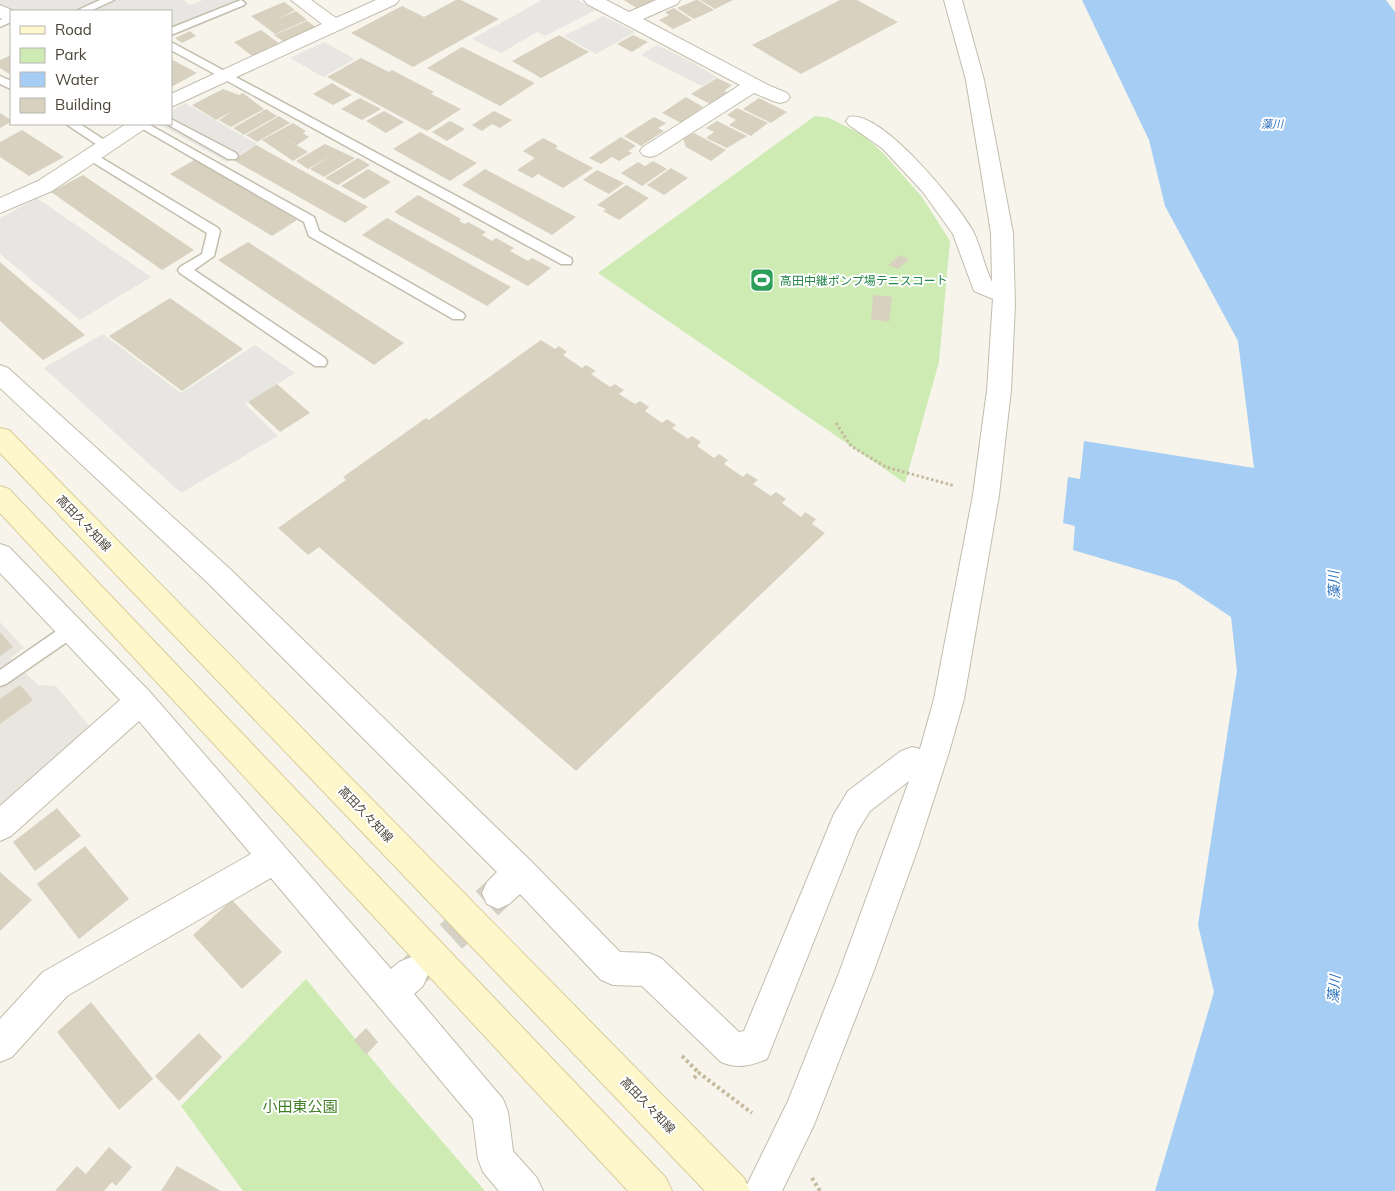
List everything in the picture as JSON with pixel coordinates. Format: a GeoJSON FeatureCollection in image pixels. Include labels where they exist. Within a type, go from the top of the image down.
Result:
{"type":"FeatureCollection","features":[{"type":"Feature","properties":{"kind":"main road","name":"高田久々知線"},"geometry":{"type":"LineString","coordinates":[[0,437],[731,1191]]}},
{"type":"Feature","properties":{"kind":"main road"},"geometry":{"type":"LineString","coordinates":[[0,496],[654,1191]]}},
{"type":"Feature","properties":{"kind":"street"},"geometry":{"type":"LineString","coordinates":[[300,0],[336,26]]}},
{"type":"Feature","properties":{"kind":"street"},"geometry":{"type":"LineString","coordinates":[[172,101],[390,0]]}},
{"type":"Feature","properties":{"kind":"street"},"geometry":{"type":"LineString","coordinates":[[593,0],[753,85],[780,97]]}},
{"type":"Feature","properties":{"kind":"street"},"geometry":{"type":"LineString","coordinates":[[628,19],[671,0]]}},
{"type":"Feature","properties":{"kind":"street"},"geometry":{"type":"LineString","coordinates":[[763,1191],[801,1112],[856,973],[902,848],[929,765],[949,699],[986,495],[999,390],[1004,292],[1002,233],[975,80],[953,0]]}},
{"type":"Feature","properties":{"kind":"street"},"geometry":{"type":"LineString","coordinates":[[650,151],[753,85]]}},
{"type":"Feature","properties":{"kind":"street"},"geometry":{"type":"LineString","coordinates":[[856,121],[890,145],[930,187],[963,234],[982,286],[992,291],[1004,292]]}},
{"type":"Feature","properties":{"kind":"street"},"geometry":{"type":"LineString","coordinates":[[0,206],[45,186],[137,125]]}},
{"type":"Feature","properties":{"kind":"street"},"geometry":{"type":"LineString","coordinates":[[0,374],[219,576],[509,882],[613,968],[649,970],[733,1050],[755,1047],[846,824],[859,801],[912,761],[929,765]]}},
{"type":"Feature","properties":{"kind":"street"},"geometry":{"type":"LineString","coordinates":[[0,555],[140,701],[275,858],[401,983],[490,1112],[496,1159],[524,1191]]}},
{"type":"Feature","properties":{"kind":"street"},"geometry":{"type":"LineString","coordinates":[[0,826],[140,701]]}},
{"type":"Feature","properties":{"kind":"street"},"geometry":{"type":"LineString","coordinates":[[0,1045],[55,984],[275,858]]}},
{"type":"Feature","properties":{"kind":"lane"},"geometry":{"type":"LineString","coordinates":[[84,10],[109,0]]}},
{"type":"Feature","properties":{"kind":"lane"},"geometry":{"type":"LineString","coordinates":[[172,32],[240,3]]}},
{"type":"Feature","properties":{"kind":"lane"},"geometry":{"type":"LineString","coordinates":[[172,46],[566,261]]}},
{"type":"Feature","properties":{"kind":"lane"},"geometry":{"type":"LineString","coordinates":[[172,123],[232,156]]}},
{"type":"Feature","properties":{"kind":"lane"},"geometry":{"type":"LineString","coordinates":[[73,125],[98,150],[214,231],[208,256],[185,270],[320,362]]}},
{"type":"Feature","properties":{"kind":"lane"},"geometry":{"type":"LineString","coordinates":[[141,125],[310,220],[313,233],[458,316]]}},
{"type":"Feature","properties":{"kind":"lane"},"geometry":{"type":"LineString","coordinates":[[0,679],[71,630]]}},
{"type":"Feature","properties":{"kind":"path"},"geometry":{"type":"LineString","coordinates":[[836,423],[852,446],[886,467],[986,495]]}},
{"type":"Feature","properties":{"kind":"path"},"geometry":{"type":"LineString","coordinates":[[694,1078],[698,1073],[752,1113]]}},
{"type":"Feature","properties":{"kind":"shaded area"},"geometry":{"type":"Polygon","coordinates":[[[0,0],[184,0],[190,5],[172,13],[172,10],[11,10],[0,5],[0,0]]]}},
{"type":"Feature","properties":{"kind":"shaded area"},"geometry":{"type":"Polygon","coordinates":[[[203,0],[244,0],[249,4],[172,36],[172,13],[203,0]]]}},
{"type":"Feature","properties":{"kind":"shaded area"},"geometry":{"type":"Polygon","coordinates":[[[542,0],[578,0],[596,10],[545,36],[537,32],[501,53],[472,39],[542,0]]]}},
{"type":"Feature","properties":{"kind":"shaded area"},"geometry":{"type":"Polygon","coordinates":[[[603,16],[635,32],[596,54],[564,36],[603,16]]]}},
{"type":"Feature","properties":{"kind":"shaded area"},"geometry":{"type":"Polygon","coordinates":[[[324,42],[355,59],[323,77],[290,58],[324,42]]]}},
{"type":"Feature","properties":{"kind":"shaded area"},"geometry":{"type":"Polygon","coordinates":[[[657,45],[717,77],[702,86],[641,55],[657,45]]]}},
{"type":"Feature","properties":{"kind":"shaded area"},"geometry":{"type":"Polygon","coordinates":[[[185,103],[257,144],[227,162],[161,125],[172,125],[172,110],[185,103]]]}},
{"type":"Feature","properties":{"kind":"shaded area"},"geometry":{"type":"Polygon","coordinates":[[[37,198],[151,277],[80,320],[0,254],[0,218],[37,198]]]}},
{"type":"Feature","properties":{"kind":"shaded area"},"geometry":{"type":"Polygon","coordinates":[[[103,334],[181,393],[255,345],[295,373],[245,404],[278,436],[181,493],[44,368],[103,334]]]}},
{"type":"Feature","properties":{"kind":"shaded area"},"geometry":{"type":"Polygon","coordinates":[[[0,622],[24,648],[10,658],[38,685],[56,686],[91,728],[0,810],[0,622]]]}},
{"type":"Feature","properties":{"kind":"green space"},"geometry":{"type":"Polygon","coordinates":[[[815,116],[829,118],[863,135],[883,153],[922,197],[950,241],[939,362],[905,483],[598,273],[815,116]]]}},
{"type":"Feature","properties":{"kind":"green space","name":"小田東公園"},"geometry":{"type":"Polygon","coordinates":[[[306,979],[395,1087],[485,1191],[243,1191],[181,1106],[306,979]]]}},
{"type":"Feature","properties":{"kind":"water","name":"藻川"},"geometry":{"type":"Polygon","coordinates":[[[1082,0],[1386,0],[1395,12],[1395,1191],[1155,1191],[1214,992],[1198,925],[1237,671],[1231,617],[1177,581],[1073,550],[1075,526],[1063,523],[1068,477],[1080,479],[1084,441],[1254,468],[1238,341],[1165,206],[1149,140],[1082,0]]]}},
{"type":"Feature","properties":{"kind":"building"},"geometry":{"type":"Polygon","coordinates":[[[456,0],[461,0],[499,19],[413,67],[351,33],[402,6],[424,17],[456,0]]]}},
{"type":"Feature","properties":{"kind":"building"},"geometry":{"type":"Polygon","coordinates":[[[624,0],[657,0],[638,9],[624,0]]]}},
{"type":"Feature","properties":{"kind":"building"},"geometry":{"type":"Polygon","coordinates":[[[696,0],[714,10],[694,19],[677,8],[696,0]]]}},
{"type":"Feature","properties":{"kind":"building"},"geometry":{"type":"Polygon","coordinates":[[[700,0],[733,0],[715,9],[700,0]]]}},
{"type":"Feature","properties":{"kind":"building"},"geometry":{"type":"Polygon","coordinates":[[[840,0],[857,0],[898,22],[801,74],[752,45],[840,0]]]}},
{"type":"Feature","properties":{"kind":"building"},"geometry":{"type":"Polygon","coordinates":[[[284,2],[295,10],[278,19],[296,11],[307,20],[275,34],[251,16],[284,2]]]}},
{"type":"Feature","properties":{"kind":"building"},"geometry":{"type":"Polygon","coordinates":[[[674,8],[692,20],[673,29],[659,20],[669,15],[665,12],[674,8]]]}},
{"type":"Feature","properties":{"kind":"building"},"geometry":{"type":"Polygon","coordinates":[[[307,21],[316,27],[284,42],[274,35],[307,21]]]}},
{"type":"Feature","properties":{"kind":"building"},"geometry":{"type":"Polygon","coordinates":[[[261,30],[280,44],[252,56],[234,42],[261,30]]]}},
{"type":"Feature","properties":{"kind":"building"},"geometry":{"type":"Polygon","coordinates":[[[190,31],[196,36],[182,43],[175,38],[190,31]]]}},
{"type":"Feature","properties":{"kind":"building"},"geometry":{"type":"Polygon","coordinates":[[[559,35],[589,52],[541,78],[512,61],[559,35]]]}},
{"type":"Feature","properties":{"kind":"building"},"geometry":{"type":"Polygon","coordinates":[[[633,35],[648,42],[632,52],[617,44],[633,35]]]}},
{"type":"Feature","properties":{"kind":"building"},"geometry":{"type":"Polygon","coordinates":[[[462,47],[535,83],[500,106],[427,68],[462,47]]]}},
{"type":"Feature","properties":{"kind":"building"},"geometry":{"type":"Polygon","coordinates":[[[10,55],[10,74],[0,68],[0,60],[10,55]]]}},
{"type":"Feature","properties":{"kind":"building"},"geometry":{"type":"Polygon","coordinates":[[[361,58],[389,72],[392,70],[434,92],[431,94],[461,109],[427,131],[327,77],[361,58]]]}},
{"type":"Feature","properties":{"kind":"building"},"geometry":{"type":"Polygon","coordinates":[[[172,60],[197,73],[172,86],[172,60]]]}},
{"type":"Feature","properties":{"kind":"building"},"geometry":{"type":"Polygon","coordinates":[[[717,78],[732,85],[724,91],[729,93],[712,105],[691,94],[717,78]]]}},
{"type":"Feature","properties":{"kind":"building"},"geometry":{"type":"Polygon","coordinates":[[[332,83],[352,95],[333,105],[313,94],[332,83]]]}},
{"type":"Feature","properties":{"kind":"building"},"geometry":{"type":"Polygon","coordinates":[[[223,89],[239,95],[243,93],[264,109],[231,127],[219,120],[233,111],[216,120],[192,105],[223,89]]]}},
{"type":"Feature","properties":{"kind":"building"},"geometry":{"type":"Polygon","coordinates":[[[686,97],[703,107],[681,123],[662,113],[686,97]]]}},
{"type":"Feature","properties":{"kind":"building"},"geometry":{"type":"Polygon","coordinates":[[[360,98],[381,109],[362,120],[341,109],[360,98]]]}},
{"type":"Feature","properties":{"kind":"building"},"geometry":{"type":"Polygon","coordinates":[[[759,98],[787,112],[771,123],[743,109],[759,98]]]}},
{"type":"Feature","properties":{"kind":"building"},"geometry":{"type":"Polygon","coordinates":[[[737,108],[768,123],[751,136],[729,125],[736,120],[727,115],[737,108]]]}},
{"type":"Feature","properties":{"kind":"building"},"geometry":{"type":"Polygon","coordinates":[[[266,109],[277,116],[244,135],[233,128],[266,109]]]}},
{"type":"Feature","properties":{"kind":"building"},"geometry":{"type":"Polygon","coordinates":[[[384,111],[404,122],[386,133],[366,121],[384,111]]]}},
{"type":"Feature","properties":{"kind":"building"},"geometry":{"type":"Polygon","coordinates":[[[494,111],[512,120],[500,128],[492,124],[482,131],[472,125],[494,111]]]}},
{"type":"Feature","properties":{"kind":"building"},"geometry":{"type":"Polygon","coordinates":[[[0,113],[10,119],[10,123],[0,128],[0,113]]]}},
{"type":"Feature","properties":{"kind":"building"},"geometry":{"type":"Polygon","coordinates":[[[279,116],[290,123],[257,142],[246,135],[279,116]]]}},
{"type":"Feature","properties":{"kind":"building"},"geometry":{"type":"Polygon","coordinates":[[[654,117],[666,123],[658,128],[664,131],[641,146],[624,136],[654,117]]]}},
{"type":"Feature","properties":{"kind":"building"},"geometry":{"type":"Polygon","coordinates":[[[450,121],[465,129],[447,141],[432,132],[450,121]]]}},
{"type":"Feature","properties":{"kind":"building"},"geometry":{"type":"Polygon","coordinates":[[[717,121],[747,136],[727,148],[706,138],[714,132],[706,128],[717,121]]]}},
{"type":"Feature","properties":{"kind":"building"},"geometry":{"type":"Polygon","coordinates":[[[293,123],[306,131],[303,133],[309,137],[297,145],[283,137],[308,152],[293,161],[262,140],[293,123]]]}},
{"type":"Feature","properties":{"kind":"building"},"geometry":{"type":"Polygon","coordinates":[[[22,130],[64,157],[29,176],[0,157],[0,142],[22,130]]]}},
{"type":"Feature","properties":{"kind":"building"},"geometry":{"type":"Polygon","coordinates":[[[420,132],[477,163],[450,181],[393,149],[420,132]]]}},
{"type":"Feature","properties":{"kind":"building"},"geometry":{"type":"Polygon","coordinates":[[[694,133],[726,150],[711,161],[686,147],[683,139],[694,133]]]}},
{"type":"Feature","properties":{"kind":"building"},"geometry":{"type":"Polygon","coordinates":[[[621,137],[636,146],[628,151],[632,153],[619,161],[612,157],[601,164],[589,158],[621,137]]]}},
{"type":"Feature","properties":{"kind":"building"},"geometry":{"type":"Polygon","coordinates":[[[543,138],[558,146],[555,148],[593,168],[563,188],[538,174],[532,178],[517,170],[535,158],[523,151],[543,138]]]}},
{"type":"Feature","properties":{"kind":"building"},"geometry":{"type":"Polygon","coordinates":[[[325,144],[355,158],[324,177],[310,169],[332,155],[308,169],[296,161],[325,144]]]}},
{"type":"Feature","properties":{"kind":"building"},"geometry":{"type":"Polygon","coordinates":[[[256,145],[368,207],[345,223],[233,160],[256,145]]]}},
{"type":"Feature","properties":{"kind":"building"},"geometry":{"type":"Polygon","coordinates":[[[358,158],[370,165],[338,185],[325,178],[358,158]]]}},
{"type":"Feature","properties":{"kind":"building"},"geometry":{"type":"Polygon","coordinates":[[[196,159],[297,220],[272,236],[170,174],[196,159]]]}},
{"type":"Feature","properties":{"kind":"building"},"geometry":{"type":"Polygon","coordinates":[[[653,161],[667,169],[642,186],[621,173],[638,162],[645,166],[653,161]]]}},
{"type":"Feature","properties":{"kind":"building"},"geometry":{"type":"Polygon","coordinates":[[[671,168],[688,178],[664,195],[647,185],[671,168]]]}},
{"type":"Feature","properties":{"kind":"building"},"geometry":{"type":"Polygon","coordinates":[[[368,169],[391,182],[364,199],[341,186],[368,169]]]}},
{"type":"Feature","properties":{"kind":"building"},"geometry":{"type":"Polygon","coordinates":[[[485,169],[576,217],[552,235],[462,185],[485,169]]]}},
{"type":"Feature","properties":{"kind":"building"},"geometry":{"type":"Polygon","coordinates":[[[597,170],[624,183],[609,194],[583,180],[597,170]]]}},
{"type":"Feature","properties":{"kind":"building"},"geometry":{"type":"Polygon","coordinates":[[[83,175],[194,250],[162,270],[51,192],[83,175]]]}},
{"type":"Feature","properties":{"kind":"building"},"geometry":{"type":"Polygon","coordinates":[[[626,185],[649,198],[619,220],[603,211],[606,209],[597,205],[626,185]]]}},
{"type":"Feature","properties":{"kind":"building"},"geometry":{"type":"Polygon","coordinates":[[[418,195],[461,219],[459,221],[465,224],[468,222],[486,232],[482,235],[492,241],[496,238],[514,248],[510,251],[528,261],[532,258],[551,268],[528,286],[394,212],[418,195]]]}},
{"type":"Feature","properties":{"kind":"building"},"geometry":{"type":"Polygon","coordinates":[[[387,218],[511,287],[487,306],[362,235],[387,218]]]}},
{"type":"Feature","properties":{"kind":"building"},"geometry":{"type":"Polygon","coordinates":[[[248,242],[404,343],[374,365],[218,260],[248,242]]]}},
{"type":"Feature","properties":{"kind":"building"},"geometry":{"type":"Polygon","coordinates":[[[900,255],[909,259],[898,269],[888,265],[900,255]]]}},
{"type":"Feature","properties":{"kind":"building"},"geometry":{"type":"Polygon","coordinates":[[[0,262],[85,335],[43,360],[0,321],[0,262]]]}},
{"type":"Feature","properties":{"kind":"building"},"geometry":{"type":"Polygon","coordinates":[[[873,295],[892,297],[889,322],[871,319],[873,295]]]}},
{"type":"Feature","properties":{"kind":"building"},"geometry":{"type":"Polygon","coordinates":[[[170,298],[243,349],[182,391],[109,336],[170,298]]]}},
{"type":"Feature","properties":{"kind":"building"},"geometry":{"type":"Polygon","coordinates":[[[541,340],[555,349],[559,346],[567,352],[563,355],[582,368],[586,365],[596,371],[591,374],[610,387],[615,384],[624,390],[619,394],[635,404],[640,401],[649,407],[645,411],[662,423],[667,419],[676,425],[672,428],[688,439],[692,436],[701,442],[697,446],[714,458],[719,454],[728,460],[724,464],[743,477],[747,473],[758,480],[753,484],[771,496],[776,492],[786,499],[782,503],[801,517],[805,512],[816,519],[812,524],[825,533],[576,771],[319,547],[308,555],[278,528],[346,480],[343,477],[426,418],[429,420],[541,340]]]}},
{"type":"Feature","properties":{"kind":"building"},"geometry":{"type":"Polygon","coordinates":[[[277,384],[310,413],[280,432],[248,402],[277,384]]]}},
{"type":"Feature","properties":{"kind":"building"},"geometry":{"type":"Polygon","coordinates":[[[0,632],[13,647],[0,656],[0,632]]]}},
{"type":"Feature","properties":{"kind":"building"},"geometry":{"type":"Polygon","coordinates":[[[20,685],[33,700],[0,724],[0,699],[20,685]]]}},
{"type":"Feature","properties":{"kind":"building"},"geometry":{"type":"Polygon","coordinates":[[[57,808],[81,836],[35,871],[13,842],[57,808]]]}},
{"type":"Feature","properties":{"kind":"building"},"geometry":{"type":"Polygon","coordinates":[[[85,846],[129,899],[79,939],[37,884],[85,846]]]}},
{"type":"Feature","properties":{"kind":"building"},"geometry":{"type":"Polygon","coordinates":[[[0,872],[32,900],[0,931],[0,872]]]}},
{"type":"Feature","properties":{"kind":"building"},"geometry":{"type":"Polygon","coordinates":[[[232,900],[282,952],[242,989],[193,935],[232,900]]]}},
{"type":"Feature","properties":{"kind":"building"},"geometry":{"type":"Polygon","coordinates":[[[91,1002],[153,1079],[119,1110],[57,1032],[91,1002]]]}},
{"type":"Feature","properties":{"kind":"building"},"geometry":{"type":"Polygon","coordinates":[[[366,1028],[378,1042],[366,1055],[354,1040],[366,1028]]]}},
{"type":"Feature","properties":{"kind":"building"},"geometry":{"type":"Polygon","coordinates":[[[199,1033],[222,1057],[179,1101],[155,1076],[199,1033]]]}},
{"type":"Feature","properties":{"kind":"building"},"geometry":{"type":"Polygon","coordinates":[[[109,1147],[132,1167],[116,1186],[112,1182],[104,1191],[55,1191],[77,1166],[86,1174],[109,1147]]]}},
{"type":"Feature","properties":{"kind":"building"},"geometry":{"type":"Polygon","coordinates":[[[177,1166],[221,1191],[161,1191],[177,1166]]]}},
{"type":"Feature","properties":{"kind":"tunnel"},"geometry":{"type":"LineString","coordinates":[[415,970],[498,893]]}},
{"type":"Feature","properties":{"kind":"place","name":"高田中継ポンプ場テニスコート"},"geometry":{"type":"Point","coordinates":[762,280]}}]}
